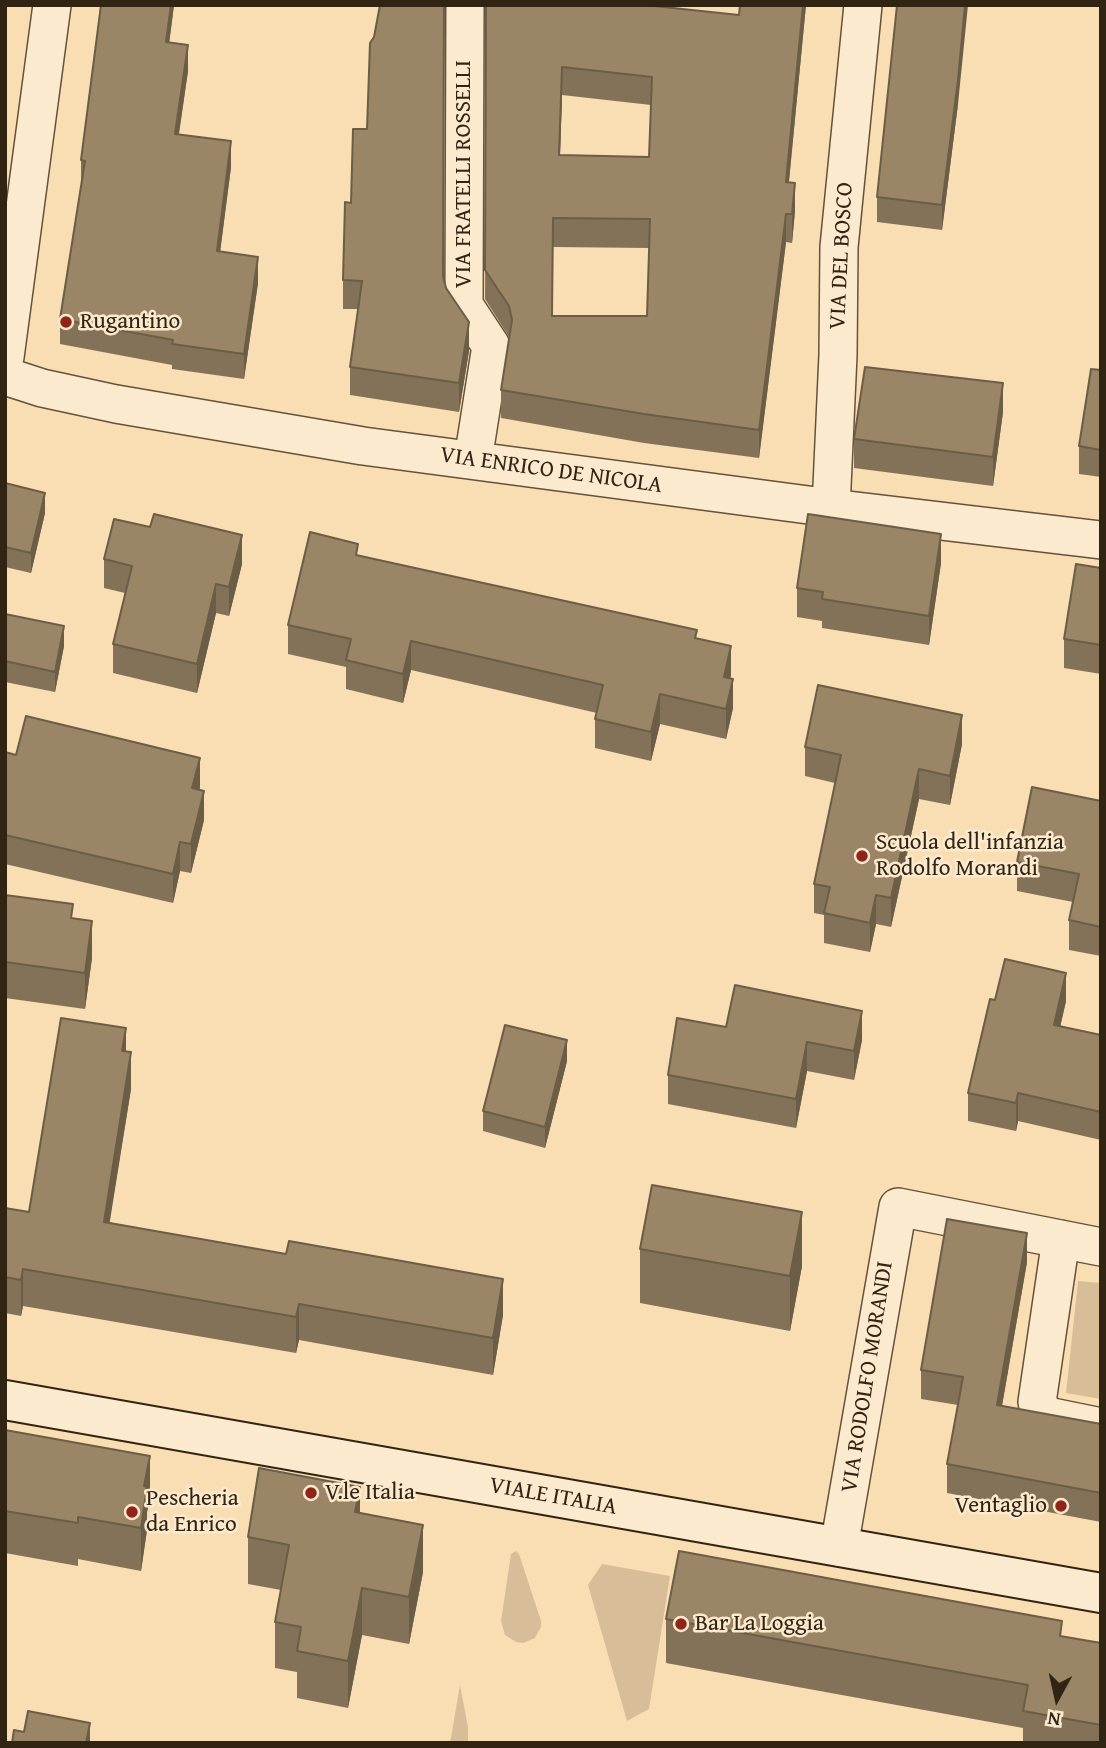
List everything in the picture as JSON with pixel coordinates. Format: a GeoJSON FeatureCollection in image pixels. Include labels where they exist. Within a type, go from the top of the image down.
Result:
{"type":"FeatureCollection","features":[{"type":"Feature","properties":{"kind":"street"},"geometry":{"type":"LineString","coordinates":[[5,357],[52,5]]}},
{"type":"Feature","properties":{"kind":"street","name":"VIA FRATELLI ROSSELLI"},"geometry":{"type":"LineString","coordinates":[[464,5],[464,305],[491,346],[473,460]]}},
{"type":"Feature","properties":{"kind":"street","name":"VIA DEL BOSCO"},"geometry":{"type":"LineString","coordinates":[[831,508],[838,355],[839,247],[863,5]]}},
{"type":"Feature","properties":{"kind":"street","name":"VIA ENRICO DE NICOLA"},"geometry":{"type":"LineString","coordinates":[[5,376],[42,388],[116,404],[363,446],[831,508],[1101,540]]}},
{"type":"Feature","properties":{"kind":"street","name":"VIA RODOLFO MORANDI"},"geometry":{"type":"LineString","coordinates":[[839,1547],[898,1207],[1061,1239]]}},
{"type":"Feature","properties":{"kind":"street"},"geometry":{"type":"LineString","coordinates":[[1101,1247],[1061,1239],[1037,1402],[1044,1413],[1052,1418],[1101,1427]]}},
{"type":"Feature","properties":{"kind":"street","name":"VIALE ITALIA"},"geometry":{"type":"LineString","coordinates":[[5,1400],[1101,1592]]}},
{"type":"Feature","properties":{"kind":"shaded area"},"geometry":{"type":"Polygon","coordinates":[[[1078,1281],[1101,1283],[1101,1399],[1066,1393],[1078,1281]]]}},
{"type":"Feature","properties":{"kind":"shaded area"},"geometry":{"type":"Polygon","coordinates":[[[516,1551],[541,1621],[535,1638],[523,1643],[505,1635],[501,1621],[511,1554],[516,1551]]]}},
{"type":"Feature","properties":{"kind":"shaded area"},"geometry":{"type":"Polygon","coordinates":[[[602,1564],[670,1576],[649,1709],[627,1721],[588,1585],[602,1564]]]}},
{"type":"Feature","properties":{"kind":"shaded area"},"geometry":{"type":"Polygon","coordinates":[[[460,1685],[468,1727],[468,1743],[450,1743],[460,1685]]]}},
{"type":"Feature","properties":{"kind":"building"},"geometry":{"type":"Polygon","coordinates":[[[101,5],[171,5],[166,42],[188,45],[175,134],[231,141],[217,251],[258,257],[244,354],[172,344],[173,340],[60,319],[85,161],[81,160],[101,5]]]}},
{"type":"Feature","properties":{"kind":"building"},"geometry":{"type":"Polygon","coordinates":[[[380,5],[444,5],[443,276],[446,288],[469,322],[459,383],[350,367],[362,281],[343,280],[345,202],[351,203],[353,129],[367,129],[370,43],[374,37],[380,5]]]}},
{"type":"Feature","properties":{"kind":"building"},"geometry":{"type":"Polygon","coordinates":[[[486,5],[645,5],[739,15],[740,5],[803,5],[786,182],[795,183],[792,214],[786,214],[759,430],[501,390],[512,320],[509,306],[485,270],[486,5]],[[562,67],[559,155],[649,157],[652,77],[562,67]],[[553,218],[552,316],[647,316],[650,219],[553,218]]]}},
{"type":"Feature","properties":{"kind":"building"},"geometry":{"type":"Polygon","coordinates":[[[897,5],[965,5],[942,205],[877,197],[897,5]]]}},
{"type":"Feature","properties":{"kind":"building"},"geometry":{"type":"Polygon","coordinates":[[[865,367],[1003,383],[993,457],[854,439],[865,367]]]}},
{"type":"Feature","properties":{"kind":"building"},"geometry":{"type":"Polygon","coordinates":[[[1091,369],[1101,370],[1101,450],[1079,446],[1091,369]]]}},
{"type":"Feature","properties":{"kind":"building"},"geometry":{"type":"Polygon","coordinates":[[[5,483],[45,493],[31,553],[5,547],[5,483]]]}},
{"type":"Feature","properties":{"kind":"building"},"geometry":{"type":"Polygon","coordinates":[[[154,514],[242,535],[229,587],[216,584],[197,664],[113,644],[132,566],[104,559],[114,519],[150,527],[154,514]]]}},
{"type":"Feature","properties":{"kind":"building"},"geometry":{"type":"Polygon","coordinates":[[[808,514],[941,534],[929,616],[822,599],[823,592],[797,588],[808,514]]]}},
{"type":"Feature","properties":{"kind":"building"},"geometry":{"type":"Polygon","coordinates":[[[310,532],[358,544],[356,555],[697,630],[695,638],[731,646],[724,677],[733,679],[726,709],[660,694],[651,732],[595,719],[603,685],[411,641],[403,674],[346,660],[351,639],[288,625],[310,532]]]}},
{"type":"Feature","properties":{"kind":"building"},"geometry":{"type":"Polygon","coordinates":[[[1076,564],[1101,568],[1101,645],[1064,639],[1076,564]]]}},
{"type":"Feature","properties":{"kind":"building"},"geometry":{"type":"Polygon","coordinates":[[[5,614],[64,626],[55,672],[5,661],[5,614]]]}},
{"type":"Feature","properties":{"kind":"building"},"geometry":{"type":"Polygon","coordinates":[[[818,685],[962,715],[950,776],[919,769],[891,898],[876,895],[870,923],[824,913],[830,887],[814,884],[841,755],[805,747],[818,685]]]}},
{"type":"Feature","properties":{"kind":"building"},"geometry":{"type":"Polygon","coordinates":[[[26,716],[200,758],[192,788],[204,791],[191,844],[180,842],[173,874],[5,835],[5,752],[16,755],[26,716]]]}},
{"type":"Feature","properties":{"kind":"building"},"geometry":{"type":"Polygon","coordinates":[[[1032,787],[1101,801],[1101,927],[1069,920],[1079,874],[1017,862],[1032,787]]]}},
{"type":"Feature","properties":{"kind":"building"},"geometry":{"type":"Polygon","coordinates":[[[5,895],[73,904],[71,918],[92,921],[85,973],[5,962],[5,895]]]}},
{"type":"Feature","properties":{"kind":"building"},"geometry":{"type":"Polygon","coordinates":[[[1005,959],[1066,973],[1054,1025],[1101,1035],[1101,1112],[1018,1093],[1016,1103],[968,1093],[990,999],[995,1000],[1005,959]]]}},
{"type":"Feature","properties":{"kind":"building"},"geometry":{"type":"Polygon","coordinates":[[[735,985],[862,1011],[854,1051],[807,1042],[796,1099],[668,1075],[677,1018],[726,1027],[735,985]]]}},
{"type":"Feature","properties":{"kind":"building"},"geometry":{"type":"Polygon","coordinates":[[[61,1018],[126,1028],[122,1051],[131,1052],[104,1222],[286,1254],[289,1241],[503,1279],[493,1338],[299,1304],[296,1317],[23,1269],[21,1280],[5,1277],[5,1208],[29,1212],[61,1018]]]}},
{"type":"Feature","properties":{"kind":"building"},"geometry":{"type":"Polygon","coordinates":[[[505,1025],[567,1040],[545,1127],[483,1111],[505,1025]]]}},
{"type":"Feature","properties":{"kind":"building"},"geometry":{"type":"Polygon","coordinates":[[[652,1185],[802,1212],[790,1276],[640,1249],[652,1185]]]}},
{"type":"Feature","properties":{"kind":"building"},"geometry":{"type":"Polygon","coordinates":[[[947,1219],[1027,1233],[997,1405],[1101,1424],[1101,1493],[947,1464],[963,1377],[921,1370],[947,1219]]]}},
{"type":"Feature","properties":{"kind":"building"},"geometry":{"type":"Polygon","coordinates":[[[5,1430],[150,1456],[144,1486],[147,1487],[141,1528],[78,1517],[78,1523],[5,1511],[5,1430]]]}},
{"type":"Feature","properties":{"kind":"building"},"geometry":{"type":"Polygon","coordinates":[[[259,1468],[360,1487],[355,1512],[423,1525],[409,1597],[362,1588],[348,1661],[297,1651],[301,1627],[275,1622],[289,1545],[248,1537],[259,1468]]]}},
{"type":"Feature","properties":{"kind":"building"},"geometry":{"type":"Polygon","coordinates":[[[679,1551],[1062,1621],[1060,1636],[1101,1643],[1101,1725],[1023,1711],[1028,1685],[666,1619],[679,1551]]]}},
{"type":"Feature","properties":{"kind":"building"},"geometry":{"type":"Polygon","coordinates":[[[28,1711],[90,1723],[86,1743],[12,1743],[14,1730],[24,1732],[28,1711]]]}},
{"type":"Feature","properties":{"kind":"place","name":"Rugantino"},"geometry":{"type":"Point","coordinates":[66,322]}},
{"type":"Feature","properties":{"kind":"place","name":"Scuola dell'infanzia Rodolfo Morandi"},"geometry":{"type":"Point","coordinates":[862,856]}},
{"type":"Feature","properties":{"kind":"place","name":"V.le Italia"},"geometry":{"type":"Point","coordinates":[311,1493]}},
{"type":"Feature","properties":{"kind":"place","name":"Ventaglio"},"geometry":{"type":"Point","coordinates":[1061,1506]}},
{"type":"Feature","properties":{"kind":"place","name":"Pescheria da Enrico"},"geometry":{"type":"Point","coordinates":[132,1512]}},
{"type":"Feature","properties":{"kind":"place","name":"Bar La Loggia"},"geometry":{"type":"Point","coordinates":[681,1624]}}]}
